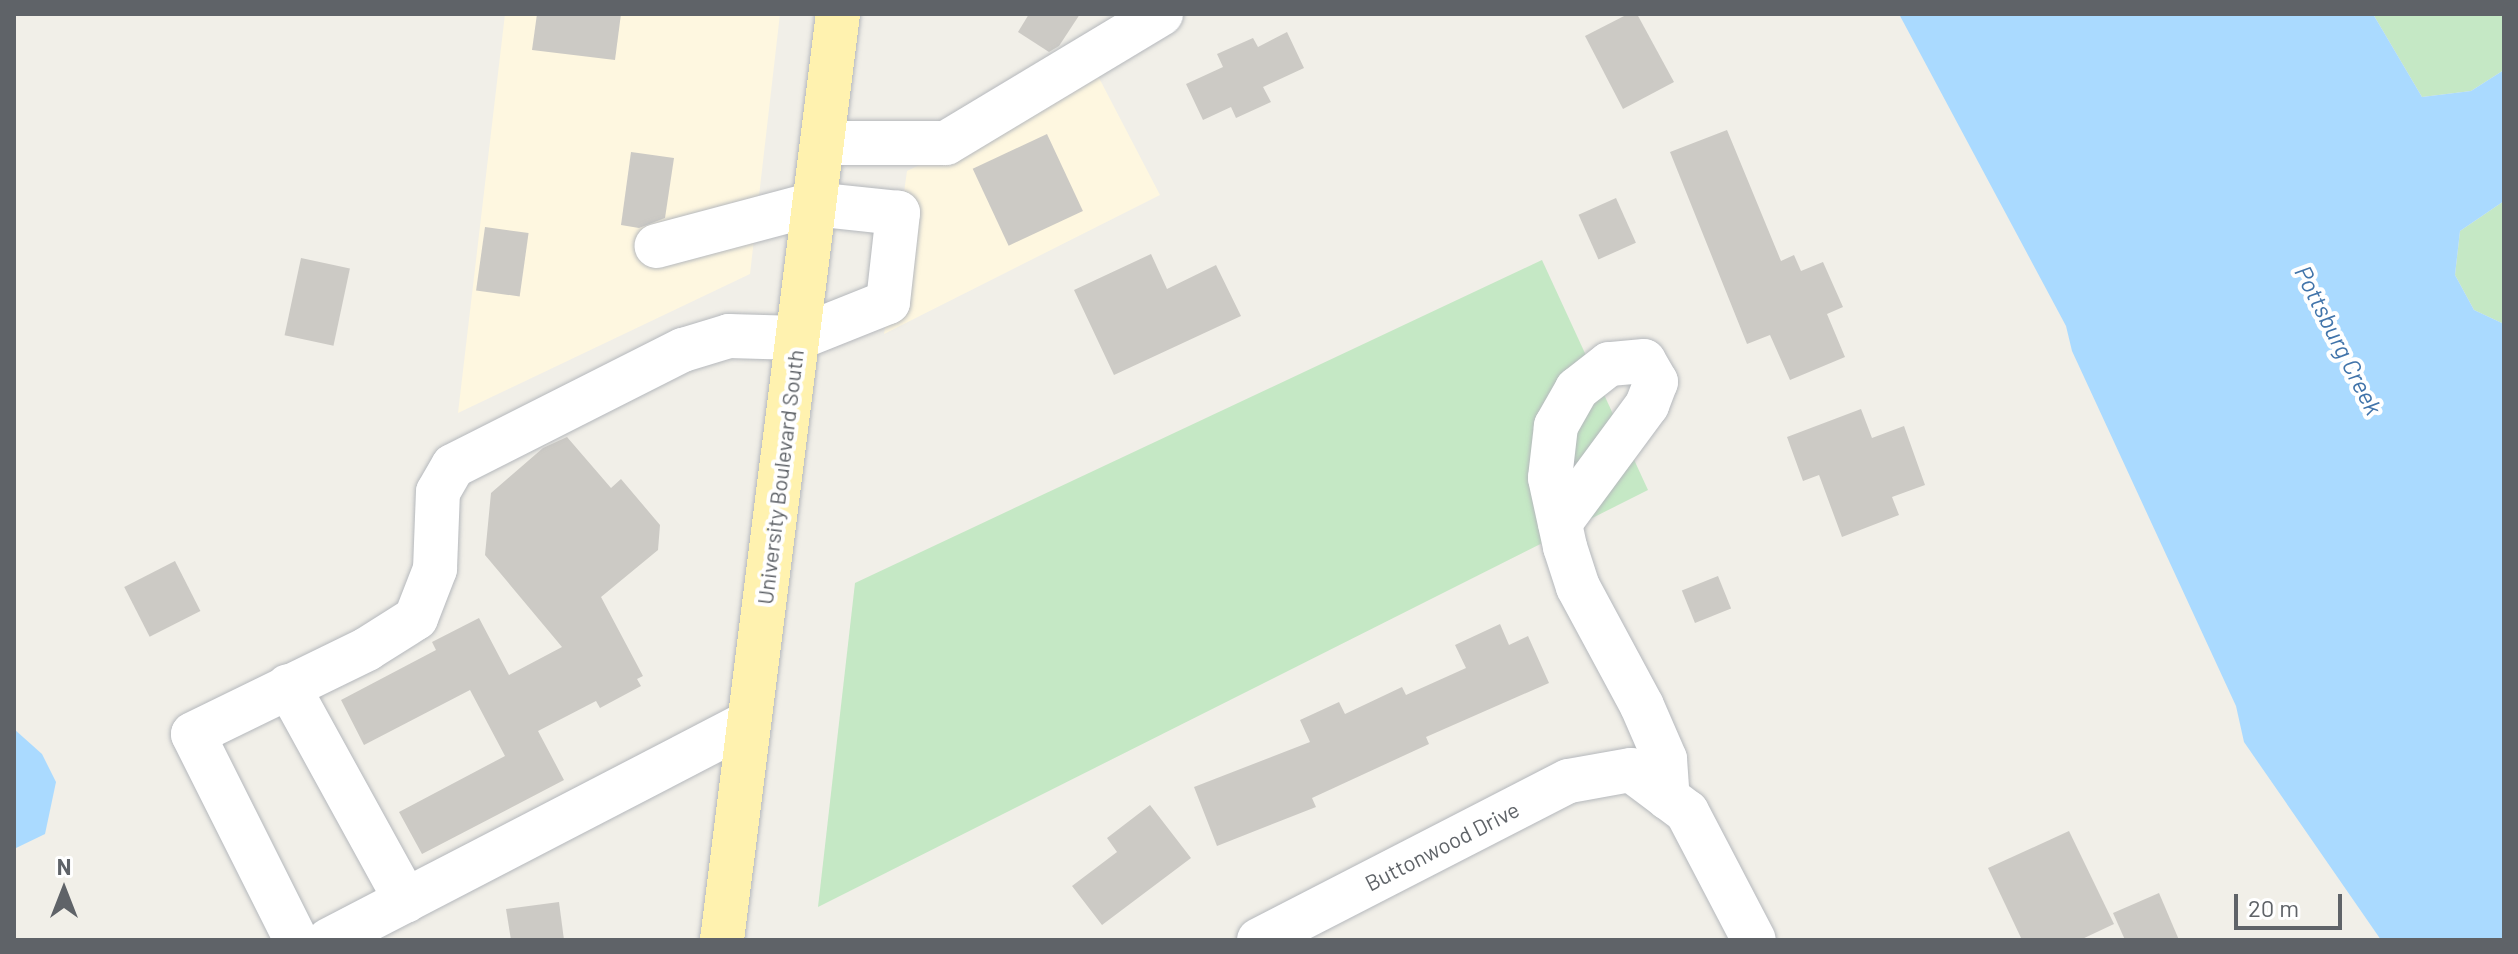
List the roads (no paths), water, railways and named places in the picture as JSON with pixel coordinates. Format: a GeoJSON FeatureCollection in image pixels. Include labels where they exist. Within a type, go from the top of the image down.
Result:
{"type":"FeatureCollection","features":[{"type":"Feature","properties":{"kind":"main road","name":"University Boulevard South"},"geometry":{"type":"LineString","coordinates":[[722,940],[838,14]]}},
{"type":"Feature","properties":{"kind":"street"},"geometry":{"type":"LineString","coordinates":[[822,143],[946,143],[1161,14]]}},
{"type":"Feature","properties":{"kind":"street"},"geometry":{"type":"LineString","coordinates":[[656,246],[814,204],[898,213],[888,302],[798,338],[729,336],[683,350],[453,466],[438,492],[435,569],[416,618],[367,649],[193,734],[298,938],[406,901],[749,722]]}},
{"type":"Feature","properties":{"kind":"street"},"geometry":{"type":"LineString","coordinates":[[1560,523],[1578,587],[1642,706],[1665,759],[1668,798],[1687,812],[1754,940]]}},
{"type":"Feature","properties":{"kind":"street"},"geometry":{"type":"LineString","coordinates":[[288,686],[406,901]]}},
{"type":"Feature","properties":{"kind":"street","name":"Buttonwood Drive"},"geometry":{"type":"LineString","coordinates":[[1259,940],[1569,781],[1631,770],[1668,798]]}},
{"type":"Feature","properties":{"kind":"water","name":"Pottsburg Creek"},"geometry":{"type":"Polygon","coordinates":[[[1899,14],[2373,14],[2422,97],[2471,91],[2504,70],[2504,201],[2460,231],[2455,275],[2474,310],[2504,324],[2504,940],[2381,940],[2244,742],[2236,706],[2072,351],[2066,326],[1899,14]]]}},
{"type":"Feature","properties":{"kind":"water"},"geometry":{"type":"Polygon","coordinates":[[[14,729],[42,754],[56,782],[45,834],[14,849],[14,729]]]}}]}
